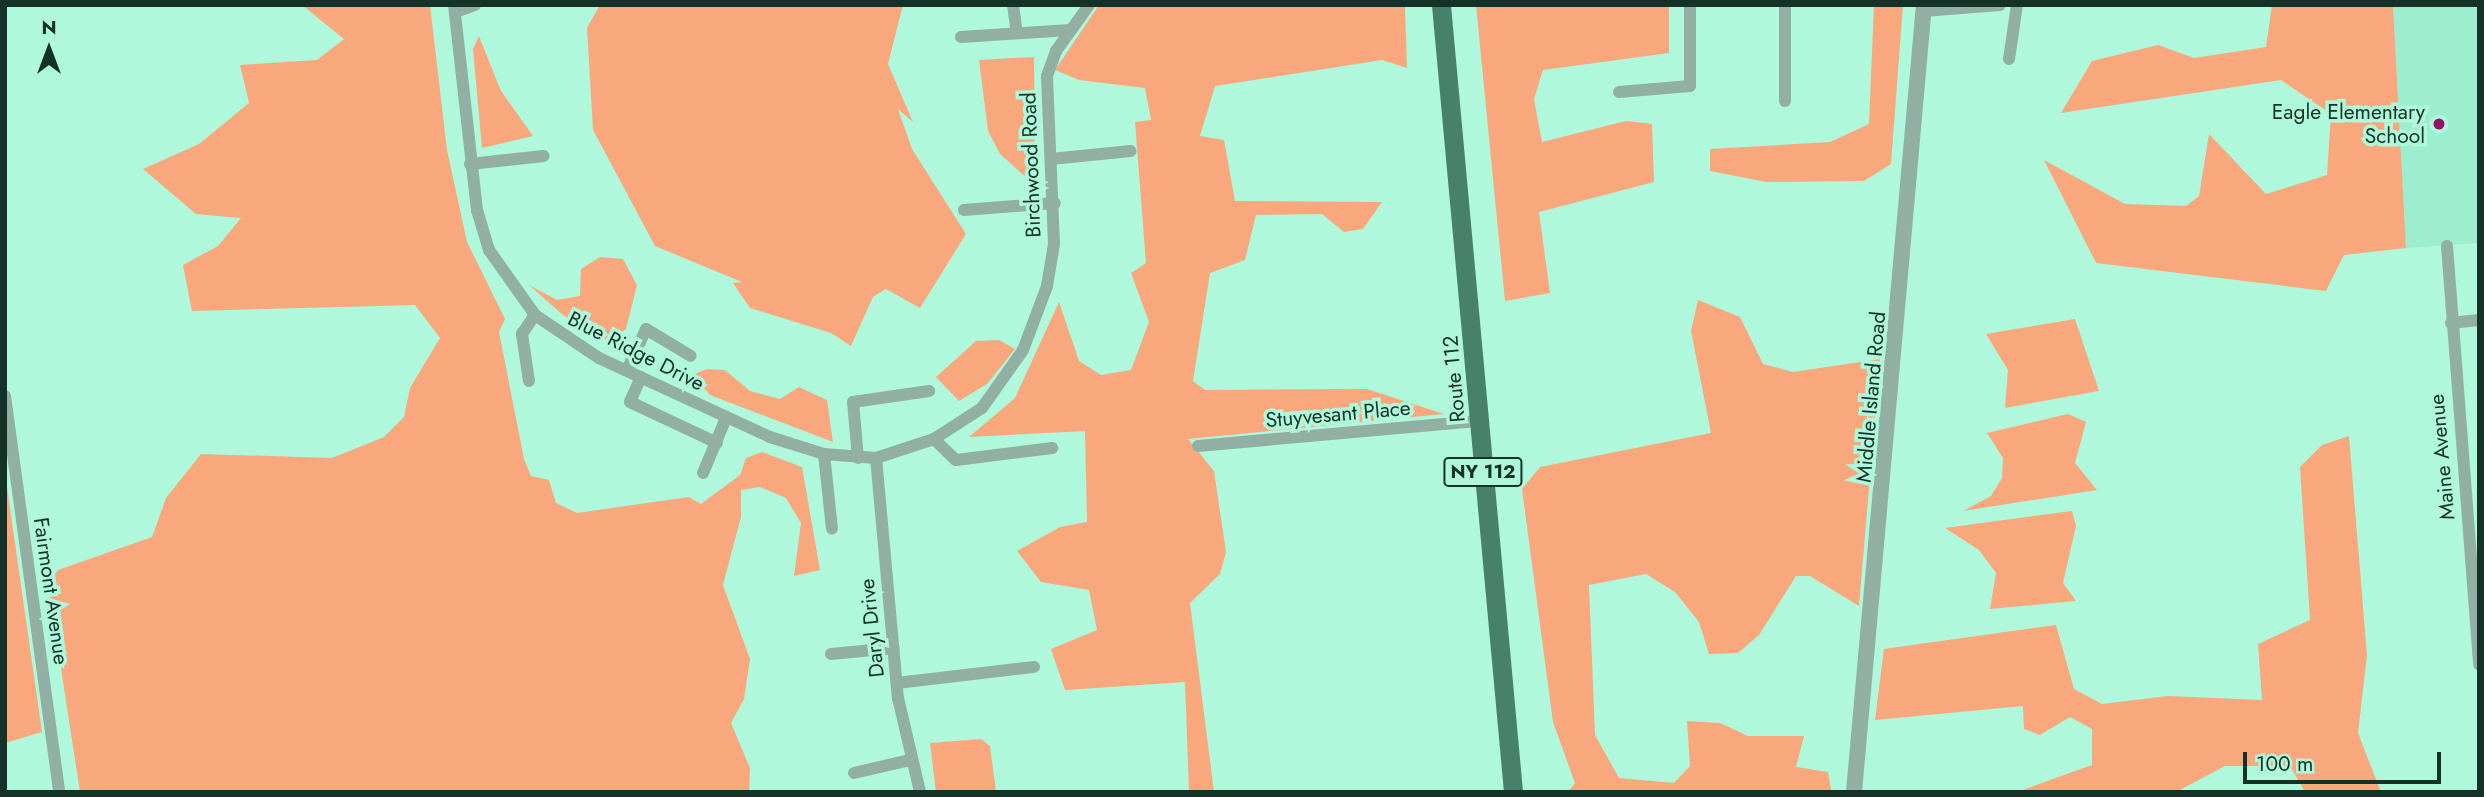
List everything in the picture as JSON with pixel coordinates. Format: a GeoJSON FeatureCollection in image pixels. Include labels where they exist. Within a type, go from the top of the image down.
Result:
{"type":"FeatureCollection","features":[{"type":"Feature","properties":{"kind":"main road","name":"Route 112"},"geometry":{"type":"LineString","coordinates":[[1441,5],[1513,792]]}},
{"type":"Feature","properties":{"kind":"street"},"geometry":{"type":"LineString","coordinates":[[455,8],[475,5]]}},
{"type":"Feature","properties":{"kind":"street"},"geometry":{"type":"LineString","coordinates":[[1013,5],[1017,33]]}},
{"type":"Feature","properties":{"kind":"street","name":"Birchwood Road"},"geometry":{"type":"LineString","coordinates":[[876,458],[934,439],[982,408],[1023,350],[1047,286],[1055,203],[1047,76],[1070,30],[1089,5]]}},
{"type":"Feature","properties":{"kind":"street"},"geometry":{"type":"LineString","coordinates":[[1619,92],[1690,86],[1690,5]]}},
{"type":"Feature","properties":{"kind":"street"},"geometry":{"type":"LineString","coordinates":[[1785,5],[1785,101]]}},
{"type":"Feature","properties":{"kind":"street"},"geometry":{"type":"LineString","coordinates":[[1924,8],[2000,5]]}},
{"type":"Feature","properties":{"kind":"street"},"geometry":{"type":"LineString","coordinates":[[2009,59],[2017,5]]}},
{"type":"Feature","properties":{"kind":"street","name":"Blue Ridge Drive"},"geometry":{"type":"LineString","coordinates":[[455,8],[470,164],[489,250],[535,315],[563,338],[726,418],[824,454],[876,458]]}},
{"type":"Feature","properties":{"kind":"street","name":"Middle Island Road"},"geometry":{"type":"LineString","coordinates":[[1854,792],[1924,8]]}},
{"type":"Feature","properties":{"kind":"street"},"geometry":{"type":"LineString","coordinates":[[961,37],[1070,30]]}},
{"type":"Feature","properties":{"kind":"street"},"geometry":{"type":"LineString","coordinates":[[1051,159],[1131,150]]}},
{"type":"Feature","properties":{"kind":"street"},"geometry":{"type":"LineString","coordinates":[[470,164],[544,156]]}},
{"type":"Feature","properties":{"kind":"street"},"geometry":{"type":"LineString","coordinates":[[964,210],[1055,203]]}},
{"type":"Feature","properties":{"kind":"street","name":"Maine Avenue"},"geometry":{"type":"LineString","coordinates":[[2447,246],[2479,665]]}},
{"type":"Feature","properties":{"kind":"street"},"geometry":{"type":"LineString","coordinates":[[529,381],[522,334],[535,315]]}},
{"type":"Feature","properties":{"kind":"street"},"geometry":{"type":"LineString","coordinates":[[2451,323],[2479,320]]}},
{"type":"Feature","properties":{"kind":"street"},"geometry":{"type":"LineString","coordinates":[[627,370],[646,328],[691,356]]}},
{"type":"Feature","properties":{"kind":"street"},"geometry":{"type":"LineString","coordinates":[[641,377],[631,402],[717,443]]}},
{"type":"Feature","properties":{"kind":"street"},"geometry":{"type":"LineString","coordinates":[[858,458],[853,402],[929,391]]}},
{"type":"Feature","properties":{"kind":"street","name":"Fairmont Avenue"},"geometry":{"type":"LineString","coordinates":[[5,396],[59,792]]}},
{"type":"Feature","properties":{"kind":"street"},"geometry":{"type":"LineString","coordinates":[[703,473],[726,418]]}},
{"type":"Feature","properties":{"kind":"street","name":"Stuyvesant Place"},"geometry":{"type":"LineString","coordinates":[[1198,446],[1480,421]]}},
{"type":"Feature","properties":{"kind":"street"},"geometry":{"type":"LineString","coordinates":[[934,439],[956,460],[1052,448]]}},
{"type":"Feature","properties":{"kind":"street"},"geometry":{"type":"LineString","coordinates":[[824,454],[832,529]]}},
{"type":"Feature","properties":{"kind":"street","name":"Daryl Drive"},"geometry":{"type":"LineString","coordinates":[[876,458],[897,683],[910,760],[920,792]]}},
{"type":"Feature","properties":{"kind":"street"},"geometry":{"type":"LineString","coordinates":[[831,654],[894,648]]}},
{"type":"Feature","properties":{"kind":"street"},"geometry":{"type":"LineString","coordinates":[[897,683],[1034,667]]}},
{"type":"Feature","properties":{"kind":"street"},"geometry":{"type":"LineString","coordinates":[[854,773],[910,760]]}},
{"type":"Feature","properties":{"kind":"shaded area"},"geometry":{"type":"Polygon","coordinates":[[[302,5],[430,5],[447,150],[467,242],[505,319],[499,332],[524,459],[531,476],[549,480],[556,503],[577,513],[689,497],[701,504],[740,475],[746,458],[762,452],[802,467],[820,570],[794,576],[801,523],[786,498],[760,487],[741,490],[741,517],[723,585],[750,659],[744,699],[731,723],[750,768],[749,792],[80,792],[48,584],[58,570],[152,537],[166,498],[201,454],[332,458],[384,437],[404,417],[410,388],[440,338],[415,305],[192,311],[183,265],[218,246],[241,218],[196,214],[143,169],[199,144],[249,103],[240,65],[317,60],[344,39],[302,5]]]}},
{"type":"Feature","properties":{"kind":"shaded area"},"geometry":{"type":"Polygon","coordinates":[[[600,5],[903,5],[888,64],[913,122],[898,109],[912,149],[966,234],[920,308],[886,289],[873,297],[851,346],[831,333],[750,308],[733,283],[742,282],[655,246],[593,130],[587,28],[600,5]]]}},
{"type":"Feature","properties":{"kind":"shaded area"},"geometry":{"type":"Polygon","coordinates":[[[1099,5],[1405,5],[1407,68],[1382,60],[1215,86],[1200,136],[1224,140],[1235,201],[1382,202],[1363,229],[1344,232],[1322,214],[1256,215],[1245,260],[1210,273],[1193,381],[1205,390],[1367,389],[1444,414],[1188,439],[1214,471],[1226,552],[1220,574],[1190,603],[1214,792],[1189,792],[1185,682],[1065,690],[1051,649],[1097,630],[1089,590],[1041,582],[1017,551],[1060,527],[1087,522],[1085,431],[969,437],[1015,398],[1059,302],[1079,361],[1101,375],[1131,370],[1149,322],[1131,273],[1146,263],[1135,122],[1151,120],[1145,88],[1079,80],[1055,70],[1099,5]]]}},
{"type":"Feature","properties":{"kind":"shaded area"},"geometry":{"type":"Polygon","coordinates":[[[1476,5],[1669,5],[1669,53],[1543,70],[1534,99],[1542,142],[1626,121],[1652,124],[1654,182],[1539,212],[1550,293],[1505,301],[1476,5]]]}},
{"type":"Feature","properties":{"kind":"shaded area"},"geometry":{"type":"Polygon","coordinates":[[[1874,5],[1903,5],[1891,164],[1864,181],[1767,182],[1710,171],[1710,149],[1830,142],[1869,124],[1874,5]]]}},
{"type":"Feature","properties":{"kind":"shaded area"},"geometry":{"type":"Polygon","coordinates":[[[2272,5],[2393,5],[2406,248],[2344,255],[2326,291],[2096,263],[2044,160],[2125,204],[2186,206],[2199,196],[2209,134],[2266,194],[2327,175],[2331,114],[2281,80],[2061,113],[2092,61],[2158,45],[2194,58],[2266,47],[2272,5]]]}},
{"type":"Feature","properties":{"kind":"shaded area","name":"Eagle Elementary School"},"geometry":{"type":"Polygon","coordinates":[[[2393,5],[2479,5],[2479,243],[2406,248],[2393,5]]]}},
{"type":"Feature","properties":{"kind":"shaded area"},"geometry":{"type":"Polygon","coordinates":[[[479,36],[501,91],[533,136],[482,148],[473,49],[479,36]]]}},
{"type":"Feature","properties":{"kind":"shaded area"},"geometry":{"type":"Polygon","coordinates":[[[1034,57],[1035,185],[1000,154],[988,131],[979,60],[1034,57]]]}},
{"type":"Feature","properties":{"kind":"shaded area"},"geometry":{"type":"Polygon","coordinates":[[[600,257],[623,259],[637,285],[626,329],[608,341],[563,315],[529,285],[557,300],[580,296],[581,269],[600,257]]]}},
{"type":"Feature","properties":{"kind":"shaded area"},"geometry":{"type":"Polygon","coordinates":[[[1698,300],[1740,317],[1763,364],[1793,372],[1880,359],[1859,606],[1810,576],[1796,576],[1759,635],[1738,653],[1709,654],[1699,622],[1675,592],[1646,574],[1589,585],[1595,735],[1619,778],[1674,783],[1690,766],[1687,721],[1720,723],[1748,736],[1804,736],[1796,767],[1828,772],[1831,790],[1568,792],[1575,783],[1553,722],[1522,489],[1540,467],[1711,433],[1691,331],[1698,300]]]}},
{"type":"Feature","properties":{"kind":"shaded area"},"geometry":{"type":"Polygon","coordinates":[[[2075,319],[2099,391],[2005,408],[2008,370],[1986,334],[2075,319]]]}},
{"type":"Feature","properties":{"kind":"shaded area"},"geometry":{"type":"Polygon","coordinates":[[[999,340],[1015,349],[987,384],[959,401],[936,377],[976,341],[999,340]]]}},
{"type":"Feature","properties":{"kind":"shaded area"},"geometry":{"type":"Polygon","coordinates":[[[707,369],[725,370],[750,391],[780,399],[799,387],[827,400],[833,442],[710,395],[692,375],[707,369]]]}},
{"type":"Feature","properties":{"kind":"shaded area"},"geometry":{"type":"Polygon","coordinates":[[[2068,414],[2086,422],[2075,463],[2097,490],[1963,511],[1991,496],[2002,478],[2003,458],[1987,433],[2068,414]]]}},
{"type":"Feature","properties":{"kind":"shaded area"},"geometry":{"type":"Polygon","coordinates":[[[2349,436],[2367,655],[2358,733],[2381,792],[2305,792],[2290,766],[2225,766],[2176,792],[2017,792],[2092,765],[2092,729],[2070,717],[2040,735],[2024,729],[2023,706],[1875,720],[1884,649],[2056,625],[2074,689],[2102,704],[2168,696],[2262,700],[2258,644],[2310,620],[2300,467],[2322,445],[2349,436]]]}},
{"type":"Feature","properties":{"kind":"shaded area"},"geometry":{"type":"Polygon","coordinates":[[[5,473],[42,732],[5,743],[5,473]]]}},
{"type":"Feature","properties":{"kind":"shaded area"},"geometry":{"type":"Polygon","coordinates":[[[2072,511],[2076,526],[2063,583],[2076,601],[1990,609],[1996,573],[1979,550],[1945,528],[2072,511]]]}},
{"type":"Feature","properties":{"kind":"shaded area"},"geometry":{"type":"Polygon","coordinates":[[[981,739],[990,746],[996,792],[936,792],[930,743],[981,739]]]}},
{"type":"Feature","properties":{"kind":"place","name":"Eagle Elementary School"},"geometry":{"type":"Point","coordinates":[2439,124]}}]}
